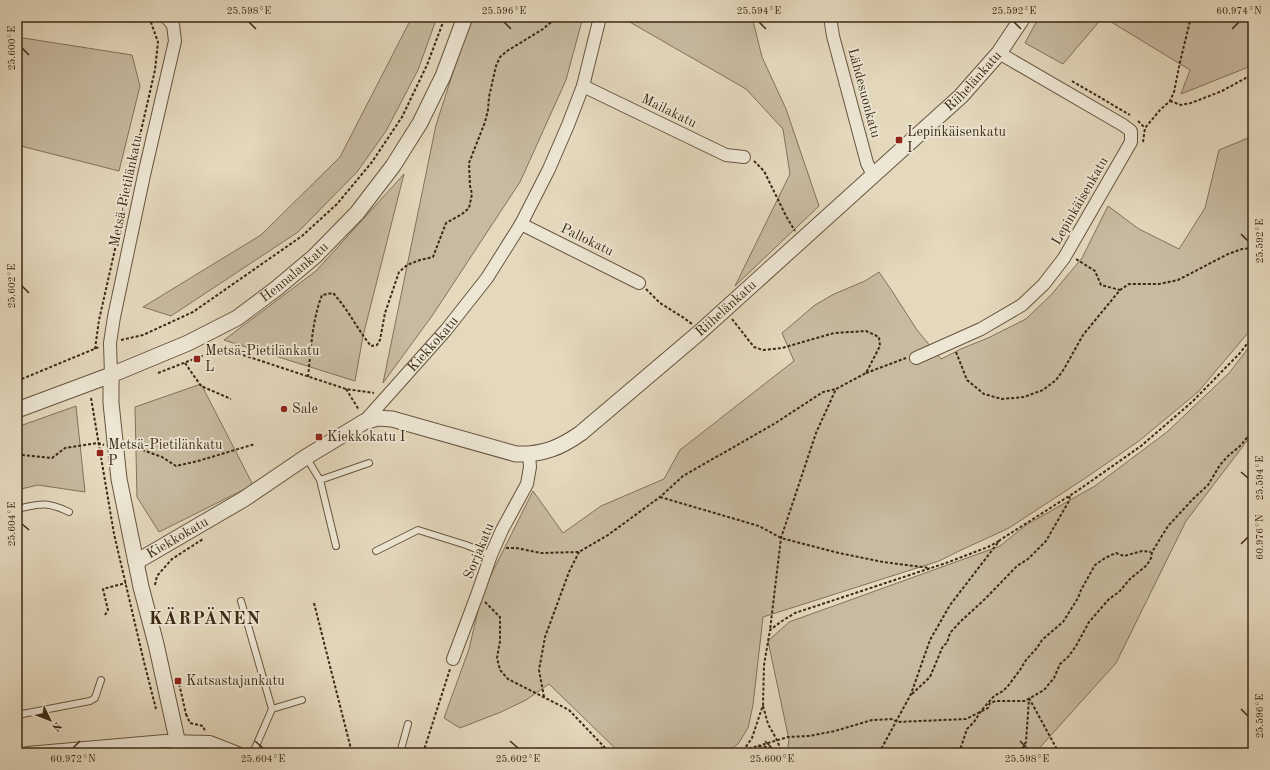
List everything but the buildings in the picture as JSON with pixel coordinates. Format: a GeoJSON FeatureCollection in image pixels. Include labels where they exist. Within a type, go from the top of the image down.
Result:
{"type":"FeatureCollection","features":[{"type":"Feature","properties":{"kind":"street","name":"Metsä-Pietilänkatu"},"geometry":{"type":"LineString","coordinates":[[111,375],[110,343],[144,176],[175,41],[173,25],[166,17]]}},
{"type":"Feature","properties":{"kind":"street","name":"Hennalankatu"},"geometry":{"type":"LineString","coordinates":[[17,410],[111,375],[188,343],[237,318],[277,288],[315,256],[356,213],[393,166],[420,123],[443,76],[465,17]]}},
{"type":"Feature","properties":{"kind":"street","name":"Kiekkokatu"},"geometry":{"type":"LineString","coordinates":[[136,562],[244,499],[306,457],[364,422],[446,330],[487,278],[521,224],[549,169],[583,86],[600,17]]}},
{"type":"Feature","properties":{"kind":"street","name":"Lähdesuonkatu"},"geometry":{"type":"LineString","coordinates":[[830,17],[833,36],[867,163],[873,175]]}},
{"type":"Feature","properties":{"kind":"street","name":"Riihelänkatu"},"geometry":{"type":"LineString","coordinates":[[364,422],[378,418],[392,419],[516,454],[529,454],[566,444],[700,332],[961,96],[999,53],[1023,17]]}},
{"type":"Feature","properties":{"kind":"street","name":"Lepinkäisenkatu"},"geometry":{"type":"LineString","coordinates":[[911,358],[981,330],[1022,305],[1044,284],[1064,258],[1131,142],[1131,132],[1122,125],[999,53]]}},
{"type":"Feature","properties":{"kind":"street","name":"Mailakatu"},"geometry":{"type":"LineString","coordinates":[[583,86],[726,156],[744,157]]}},
{"type":"Feature","properties":{"kind":"street","name":"Pallokatu"},"geometry":{"type":"LineString","coordinates":[[521,224],[639,283]]}},
{"type":"Feature","properties":{"kind":"street"},"geometry":{"type":"LineString","coordinates":[[111,375],[111,403],[119,479],[141,587],[156,644],[179,747]]}},
{"type":"Feature","properties":{"kind":"street","name":"Sorjakatu"},"geometry":{"type":"LineString","coordinates":[[453,659],[492,551],[527,484],[530,467],[529,454]]}},
{"type":"Feature","properties":{"kind":"street"},"geometry":{"type":"LineString","coordinates":[[27,753],[112,749],[165,741],[179,747],[210,742],[238,753]]}},
{"type":"Feature","properties":{"kind":"lane"},"geometry":{"type":"LineString","coordinates":[[306,457],[320,480],[336,546]]}},
{"type":"Feature","properties":{"kind":"lane"},"geometry":{"type":"LineString","coordinates":[[320,480],[369,463]]}},
{"type":"Feature","properties":{"kind":"lane"},"geometry":{"type":"LineString","coordinates":[[17,509],[42,504],[56,506],[69,512]]}},
{"type":"Feature","properties":{"kind":"lane"},"geometry":{"type":"LineString","coordinates":[[376,551],[418,530],[466,545],[492,551]]}},
{"type":"Feature","properties":{"kind":"lane"},"geometry":{"type":"LineString","coordinates":[[241,601],[272,709],[253,753]]}},
{"type":"Feature","properties":{"kind":"lane"},"geometry":{"type":"LineString","coordinates":[[17,715],[90,701],[95,698],[101,680]]}},
{"type":"Feature","properties":{"kind":"lane"},"geometry":{"type":"LineString","coordinates":[[272,709],[302,700]]}},
{"type":"Feature","properties":{"kind":"lane"},"geometry":{"type":"LineString","coordinates":[[400,753],[408,724]]}},
{"type":"Feature","properties":{"kind":"path"},"geometry":{"type":"LineString","coordinates":[[96,349],[99,320],[155,70],[158,42],[148,17]]}},
{"type":"Feature","properties":{"kind":"path"},"geometry":{"type":"LineString","coordinates":[[17,381],[110,343],[143,335],[193,312],[302,236],[337,204],[372,162],[402,117],[427,65],[445,17]]}},
{"type":"Feature","properties":{"kind":"path"},"geometry":{"type":"LineString","coordinates":[[308,377],[311,344],[318,306],[322,295],[333,292],[343,304],[371,346],[377,345],[380,340],[385,313],[399,272],[407,265],[433,257],[446,223],[462,214],[468,208],[472,194],[470,186],[469,163],[485,122],[496,66],[500,57],[507,51],[543,29],[557,17]]}},
{"type":"Feature","properties":{"kind":"path"},"geometry":{"type":"LineString","coordinates":[[1191,17],[1174,92],[1170,101],[1181,105],[1191,103],[1222,91],[1253,74]]}},
{"type":"Feature","properties":{"kind":"path"},"geometry":{"type":"LineString","coordinates":[[744,157],[755,162],[764,171],[786,216],[801,240]]}},
{"type":"Feature","properties":{"kind":"path"},"geometry":{"type":"LineString","coordinates":[[954,348],[967,380],[984,394],[1002,399],[1024,397],[1043,390],[1056,380],[1083,336],[1120,290],[1130,284],[1152,284],[1178,280],[1228,254],[1253,248]]}},
{"type":"Feature","properties":{"kind":"path"},"geometry":{"type":"LineString","coordinates":[[1073,257],[1095,271],[1101,285],[1120,290]]}},
{"type":"Feature","properties":{"kind":"path"},"geometry":{"type":"LineString","coordinates":[[639,283],[660,303],[684,318],[700,332]]}},
{"type":"Feature","properties":{"kind":"path"},"geometry":{"type":"LineString","coordinates":[[732,319],[754,347],[763,350],[782,348],[834,332],[866,331],[879,337],[880,346],[866,373]]}},
{"type":"Feature","properties":{"kind":"path"},"geometry":{"type":"LineString","coordinates":[[770,630],[794,613],[932,568],[988,547],[1000,540],[1070,495],[1141,446],[1192,402],[1240,353],[1253,336]]}},
{"type":"Feature","properties":{"kind":"path"},"geometry":{"type":"LineString","coordinates":[[158,373],[212,352],[228,350],[346,389],[378,393],[386,398]]}},
{"type":"Feature","properties":{"kind":"path"},"geometry":{"type":"LineString","coordinates":[[492,551],[516,548],[541,553],[579,552],[608,535],[660,497],[683,476],[774,424],[823,392],[836,389],[866,373],[911,358]]}},
{"type":"Feature","properties":{"kind":"path"},"geometry":{"type":"LineString","coordinates":[[185,363],[201,386],[231,399]]}},
{"type":"Feature","properties":{"kind":"path"},"geometry":{"type":"LineString","coordinates":[[781,753],[777,740],[768,724],[763,705],[764,665],[770,630],[781,538],[816,433],[836,389]]}},
{"type":"Feature","properties":{"kind":"path"},"geometry":{"type":"LineString","coordinates":[[740,753],[788,737],[823,734],[872,720],[893,719],[897,722],[966,720],[988,708],[990,703],[996,701],[1025,701],[1044,690],[1054,678],[1060,664],[1068,657],[1076,646],[1089,622],[1109,599],[1119,592],[1130,579],[1147,565],[1151,558],[1152,552],[1168,526],[1193,498],[1208,485],[1220,465],[1240,446],[1251,433],[1250,430],[1253,428]]}},
{"type":"Feature","properties":{"kind":"path"},"geometry":{"type":"LineString","coordinates":[[17,456],[22,455],[52,458],[65,448],[98,443],[115,449],[132,446],[162,457],[176,466],[255,444]]}},
{"type":"Feature","properties":{"kind":"path"},"geometry":{"type":"LineString","coordinates":[[911,694],[930,676],[943,646],[947,643],[950,633],[1017,566],[1046,541],[1070,495]]}},
{"type":"Feature","properties":{"kind":"path"},"geometry":{"type":"LineString","coordinates":[[660,497],[759,526],[781,538],[861,558],[932,568]]}},
{"type":"Feature","properties":{"kind":"path"},"geometry":{"type":"LineString","coordinates":[[155,591],[154,585],[157,576],[167,564],[205,537]]}},
{"type":"Feature","properties":{"kind":"path"},"geometry":{"type":"LineString","coordinates":[[879,753],[911,694],[930,640],[950,605],[1000,540]]}},
{"type":"Feature","properties":{"kind":"path"},"geometry":{"type":"LineString","coordinates":[[959,753],[967,729],[994,696],[1008,686],[1042,640],[1063,622],[1078,598],[1095,565],[1116,553],[1124,556],[1142,551],[1152,552]]}},
{"type":"Feature","properties":{"kind":"path"},"geometry":{"type":"LineString","coordinates":[[544,697],[539,670],[545,637],[569,572],[579,552]]}},
{"type":"Feature","properties":{"kind":"path"},"geometry":{"type":"LineString","coordinates":[[105,614],[108,610],[103,589],[126,583]]}},
{"type":"Feature","properties":{"kind":"path"},"geometry":{"type":"LineString","coordinates":[[477,595],[500,617],[500,641],[497,658],[500,670],[508,679],[569,710],[610,753]]}},
{"type":"Feature","properties":{"kind":"path"},"geometry":{"type":"LineString","coordinates":[[314,603],[352,753]]}},
{"type":"Feature","properties":{"kind":"path"},"geometry":{"type":"LineString","coordinates":[[422,753],[453,659]]}},
{"type":"Feature","properties":{"kind":"path"},"geometry":{"type":"LineString","coordinates":[[176,674],[178,681]]}},
{"type":"Feature","properties":{"kind":"path"},"geometry":{"type":"LineString","coordinates":[[1020,753],[1026,742],[1029,698]]}},
{"type":"Feature","properties":{"kind":"path"},"geometry":{"type":"LineString","coordinates":[[1029,698],[1059,753]]}},
{"type":"Feature","properties":{"kind":"path"},"geometry":{"type":"LineString","coordinates":[[743,751],[752,738],[763,705]]}},
{"type":"Feature","properties":{"kind":"path"},"geometry":{"type":"LineString","coordinates":[[186,714],[190,723],[202,726],[210,742]]}},
{"type":"Feature","properties":{"kind":"path"},"geometry":{"type":"LineString","coordinates":[[597,753],[603,746]]}},
{"type":"Feature","properties":{"kind":"path"},"geometry":{"type":"LineString","coordinates":[[758,746],[770,747],[781,753]]}},
{"type":"Feature","properties":{"kind":"shaded area"},"geometry":{"type":"Polygon","coordinates":[[[412,17],[437,17],[418,70],[386,131],[357,172],[298,232],[171,316],[143,307],[261,235],[340,157],[412,17]]]}},
{"type":"Feature","properties":{"kind":"shaded area"},"geometry":{"type":"Polygon","coordinates":[[[471,17],[583,17],[566,80],[520,182],[432,316],[383,383],[436,125],[471,17]]]}},
{"type":"Feature","properties":{"kind":"shaded area"},"geometry":{"type":"Polygon","coordinates":[[[621,17],[752,17],[762,57],[786,109],[819,206],[735,286],[790,174],[783,129],[746,89],[621,17]]]}},
{"type":"Feature","properties":{"kind":"shaded area"},"geometry":{"type":"Polygon","coordinates":[[[1039,17],[1103,17],[1063,64],[1025,43],[1039,17]]]}},
{"type":"Feature","properties":{"kind":"shaded area"},"geometry":{"type":"Polygon","coordinates":[[[1103,17],[1253,17],[1253,63],[1246,68],[1181,94],[1190,70],[1103,17]]]}},
{"type":"Feature","properties":{"kind":"shaded area"},"geometry":{"type":"Polygon","coordinates":[[[17,37],[132,55],[140,86],[119,171],[17,145],[17,37]]]}},
{"type":"Feature","properties":{"kind":"shaded area"},"geometry":{"type":"Polygon","coordinates":[[[1253,136],[1253,327],[1198,392],[1139,441],[1009,528],[939,561],[763,617],[753,705],[748,728],[738,744],[724,753],[620,753],[549,684],[526,700],[501,712],[460,728],[444,718],[469,649],[482,593],[533,491],[563,533],[601,506],[664,479],[680,450],[794,361],[782,333],[815,305],[834,294],[865,281],[879,272],[917,330],[941,359],[1026,319],[1051,295],[1082,258],[1108,206],[1139,229],[1179,249],[1205,208],[1219,150],[1253,136]]]}},
{"type":"Feature","properties":{"kind":"shaded area"},"geometry":{"type":"Polygon","coordinates":[[[404,174],[363,336],[355,381],[224,340],[316,271],[404,174]]]}},
{"type":"Feature","properties":{"kind":"shaded area"},"geometry":{"type":"Polygon","coordinates":[[[1253,342],[1253,433],[1186,521],[1116,663],[1035,753],[787,753],[789,740],[768,641],[789,622],[1000,546],[1026,525],[1095,486],[1167,432],[1229,373],[1253,342]]]}},
{"type":"Feature","properties":{"kind":"shaded area"},"geometry":{"type":"Polygon","coordinates":[[[201,384],[253,485],[159,532],[137,497],[135,407],[201,384]]]}},
{"type":"Feature","properties":{"kind":"shaded area"},"geometry":{"type":"Polygon","coordinates":[[[76,406],[85,492],[38,485],[17,490],[17,427],[76,406]]]}},
{"type":"Feature","properties":{"kind":"place","name":"Lepinkäisenkatu I"},"geometry":{"type":"Point","coordinates":[899,140]}},
{"type":"Feature","properties":{"kind":"place","name":"Metsä-Pietilänkatu L"},"geometry":{"type":"Point","coordinates":[197,359]}},
{"type":"Feature","properties":{"kind":"place","name":"Sale"},"geometry":{"type":"Point","coordinates":[284,409]}},
{"type":"Feature","properties":{"kind":"place","name":"Kiekkokatu I"},"geometry":{"type":"Point","coordinates":[319,437]}},
{"type":"Feature","properties":{"kind":"place","name":"Metsä-Pietilänkatu P"},"geometry":{"type":"Point","coordinates":[100,453]}},
{"type":"Feature","properties":{"kind":"place","name":"Katsastajankatu"},"geometry":{"type":"Point","coordinates":[178,681]}},
{"type":"Feature","properties":{"kind":"district","name":"KÄRPÄNEN"},"geometry":{"type":"Point","coordinates":[205,619]}}]}
